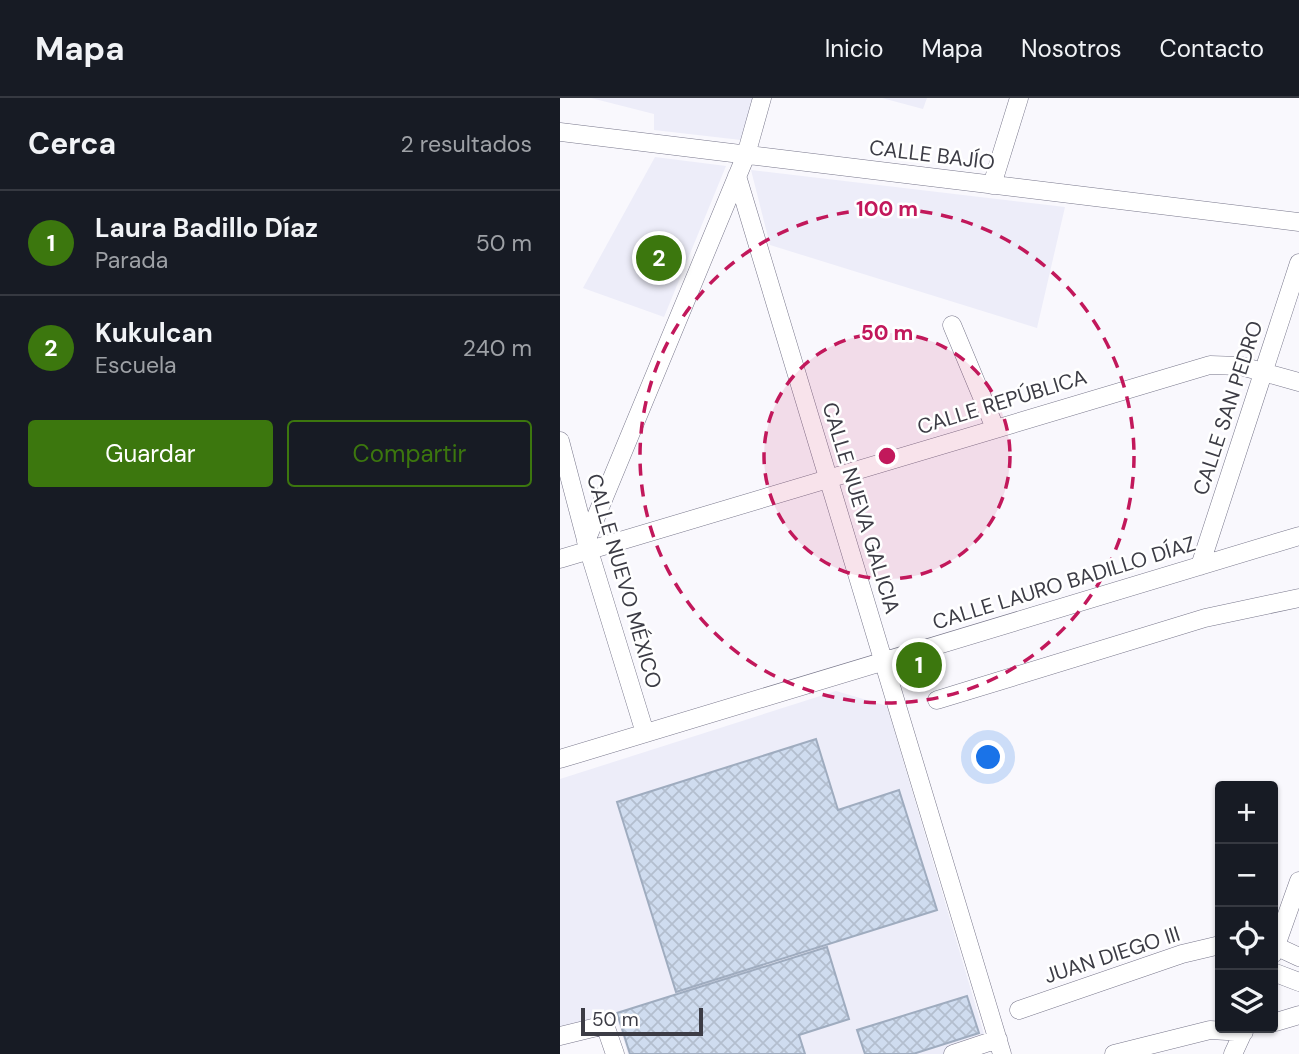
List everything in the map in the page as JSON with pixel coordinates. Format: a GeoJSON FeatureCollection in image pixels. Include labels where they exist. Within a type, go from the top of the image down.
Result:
{"type":"FeatureCollection","features":[{"type":"Feature","properties":{"kind":"street"},"geometry":{"type":"LineString","coordinates":[[587,546],[746,155],[762,98]]}},
{"type":"Feature","properties":{"kind":"street"},"geometry":{"type":"LineString","coordinates":[[992,185],[1020,98]]}},
{"type":"Feature","properties":{"kind":"street","name":"CALLE BAJÍO"},"geometry":{"type":"LineString","coordinates":[[560,132],[1299,222]]}},
{"type":"Feature","properties":{"kind":"street","name":"CALLE NUEVA GALICIA"},"geometry":{"type":"LineString","coordinates":[[737,176],[1000,1047]]}},
{"type":"Feature","properties":{"kind":"street","name":"CALLE SAN PEDRO"},"geometry":{"type":"LineString","coordinates":[[1200,566],[1299,263]]}},
{"type":"Feature","properties":{"kind":"street"},"geometry":{"type":"LineString","coordinates":[[952,325],[995,428]]}},
{"type":"Feature","properties":{"kind":"street","name":"CALLE REPÚBLICA"},"geometry":{"type":"LineString","coordinates":[[560,559],[587,546],[1210,365],[1241,366],[1299,382]]}},
{"type":"Feature","properties":{"kind":"street","name":"CALLE NUEVO MÉXICO"},"geometry":{"type":"LineString","coordinates":[[560,441],[587,546],[645,733]]}},
{"type":"Feature","properties":{"kind":"street","name":"CALLE LAURO BADILLO DÍAZ"},"geometry":{"type":"LineString","coordinates":[[560,759],[1299,536]]}},
{"type":"Feature","properties":{"kind":"street"},"geometry":{"type":"LineString","coordinates":[[937,700],[1205,618],[1299,598]]}},
{"type":"Feature","properties":{"kind":"street"},"geometry":{"type":"LineString","coordinates":[[1278,938],[1299,881]]}},
{"type":"Feature","properties":{"kind":"street","name":"JUAN DIEGO III"},"geometry":{"type":"LineString","coordinates":[[1019,1010],[1182,954],[1215,946]]}},
{"type":"Feature","properties":{"kind":"street"},"geometry":{"type":"LineString","coordinates":[[1278,950],[1299,957]]}},
{"type":"Feature","properties":{"kind":"street"},"geometry":{"type":"LineString","coordinates":[[1278,974],[1299,982]]}},
{"type":"Feature","properties":{"kind":"street"},"geometry":{"type":"LineString","coordinates":[[1278,1021],[1299,1015]]}},
{"type":"Feature","properties":{"kind":"street"},"geometry":{"type":"LineString","coordinates":[[560,1036],[605,1026],[615,1054]]}},
{"type":"Feature","properties":{"kind":"street"},"geometry":{"type":"LineString","coordinates":[[1114,1054],[1215,1030]]}},
{"type":"Feature","properties":{"kind":"street"},"geometry":{"type":"LineString","coordinates":[[1233,1054],[1243,1033]]}},
{"type":"Feature","properties":{"kind":"street"},"geometry":{"type":"LineString","coordinates":[[953,1054],[1000,1047]]}},
{"type":"Feature","properties":{"kind":"shaded area"},"geometry":{"type":"Polygon","coordinates":[[[591,98],[753,98],[741,140],[654,130],[654,114],[591,98]]]}},
{"type":"Feature","properties":{"kind":"shaded area"},"geometry":{"type":"Polygon","coordinates":[[[882,98],[927,98],[923,109],[882,98]]]}},
{"type":"Feature","properties":{"kind":"shaded area"},"geometry":{"type":"Polygon","coordinates":[[[655,157],[726,166],[664,317],[583,288],[655,157]]]}},
{"type":"Feature","properties":{"kind":"shaded area"},"geometry":{"type":"Polygon","coordinates":[[[751,170],[1065,207],[1037,328],[770,245],[751,170]]]}},
{"type":"Feature","properties":{"kind":"shaded area"},"geometry":{"type":"Polygon","coordinates":[[[836,691],[887,706],[989,1051],[979,1054],[628,1054],[615,1013],[560,1030],[560,779],[836,691]]]}},
{"type":"Feature","properties":{"kind":"building"},"geometry":{"type":"Polygon","coordinates":[[[816,739],[838,810],[899,790],[937,910],[676,992],[617,802],[816,739]]]}},
{"type":"Feature","properties":{"kind":"building"},"geometry":{"type":"Polygon","coordinates":[[[827,947],[849,1019],[799,1035],[805,1054],[630,1054],[617,1013],[827,947]]]}},
{"type":"Feature","properties":{"kind":"building"},"geometry":{"type":"Polygon","coordinates":[[[967,996],[979,1033],[913,1054],[865,1054],[857,1030],[967,996]]]}},
{"type":"Feature","properties":{"kind":"place","name":"Kukulcan"},"geometry":{"type":"Point","coordinates":[659,258]}},
{"type":"Feature","properties":{"kind":"place","name":"Laura Badillo Díaz"},"geometry":{"type":"Point","coordinates":[919,665]}}]}
